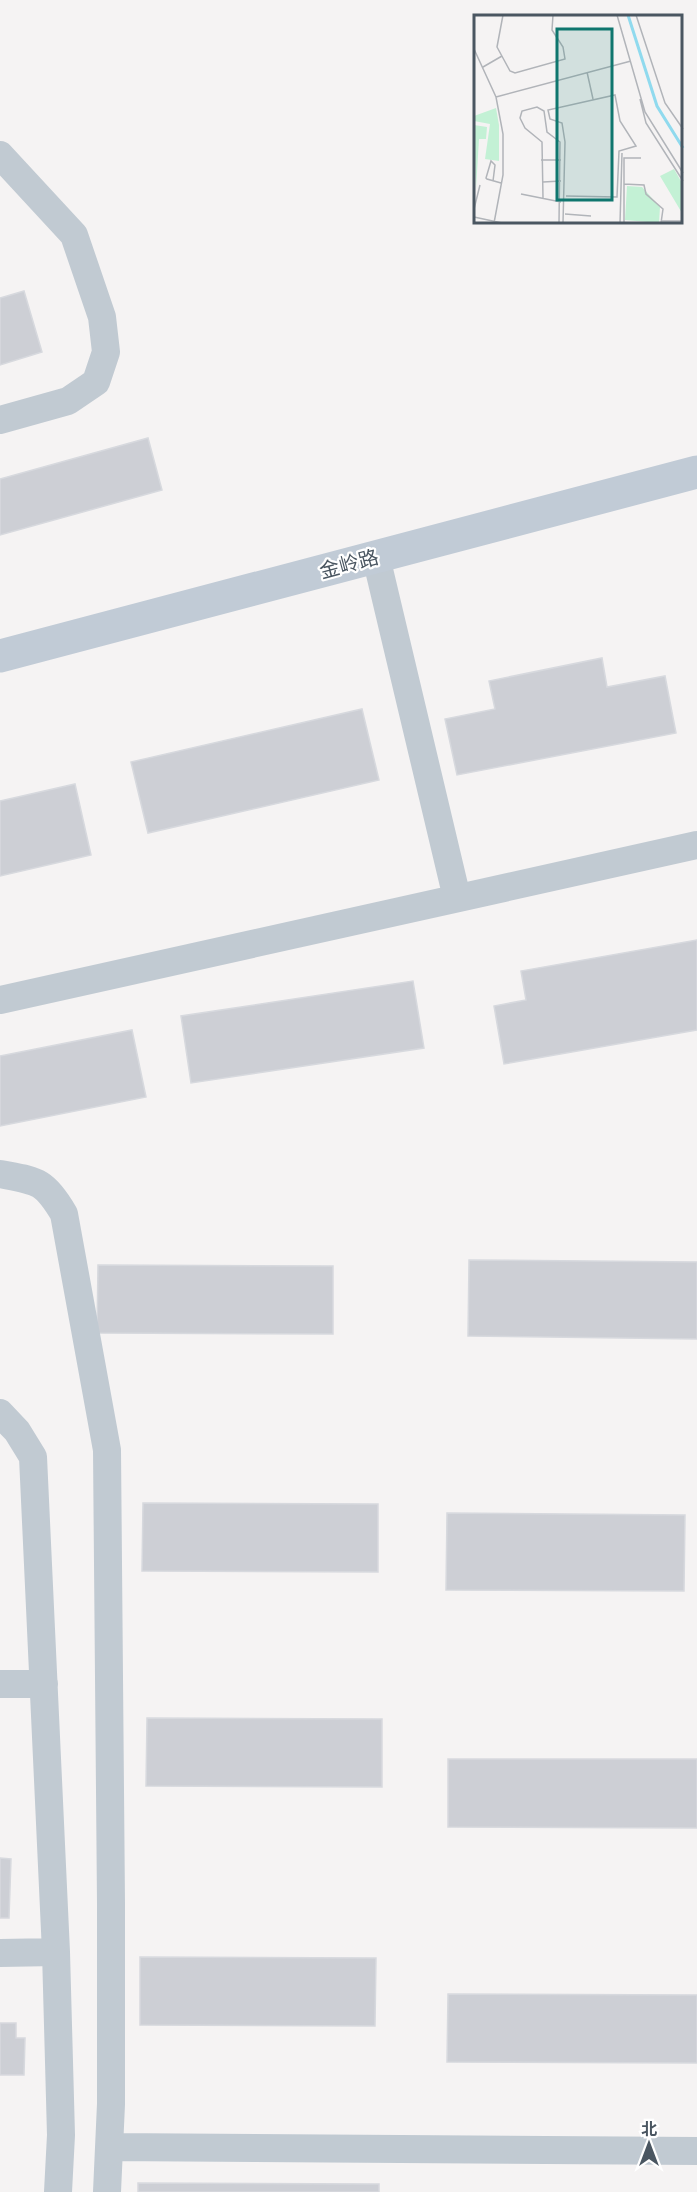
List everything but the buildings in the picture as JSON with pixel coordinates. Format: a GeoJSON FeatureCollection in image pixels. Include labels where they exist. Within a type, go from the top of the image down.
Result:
{"type":"FeatureCollection","features":[{"type":"Feature","properties":{"kind":"street"},"geometry":{"type":"LineString","coordinates":[[0,155],[74,236],[102,317],[106,352],[96,382],[68,401],[0,420]]}},
{"type":"Feature","properties":{"kind":"street","name":"金岭路"},"geometry":{"type":"LineString","coordinates":[[0,656],[697,472]]}},
{"type":"Feature","properties":{"kind":"street"},"geometry":{"type":"LineString","coordinates":[[376,557],[457,898]]}},
{"type":"Feature","properties":{"kind":"street"},"geometry":{"type":"LineString","coordinates":[[0,1000],[697,845]]}},
{"type":"Feature","properties":{"kind":"street"},"geometry":{"type":"LineString","coordinates":[[0,1174],[37,1182],[51,1193],[64,1214],[107,1450],[111,1904],[107,2192]]}},
{"type":"Feature","properties":{"kind":"street"},"geometry":{"type":"LineString","coordinates":[[0,1413],[17,1431],[33,1457],[56,1952],[61,2135],[58,2192]]}},
{"type":"Feature","properties":{"kind":"street"},"geometry":{"type":"LineString","coordinates":[[0,1684],[44,1684]]}},
{"type":"Feature","properties":{"kind":"street"},"geometry":{"type":"LineString","coordinates":[[0,1953],[56,1952]]}},
{"type":"Feature","properties":{"kind":"street"},"geometry":{"type":"LineString","coordinates":[[109,2146],[697,2151]]}}]}
